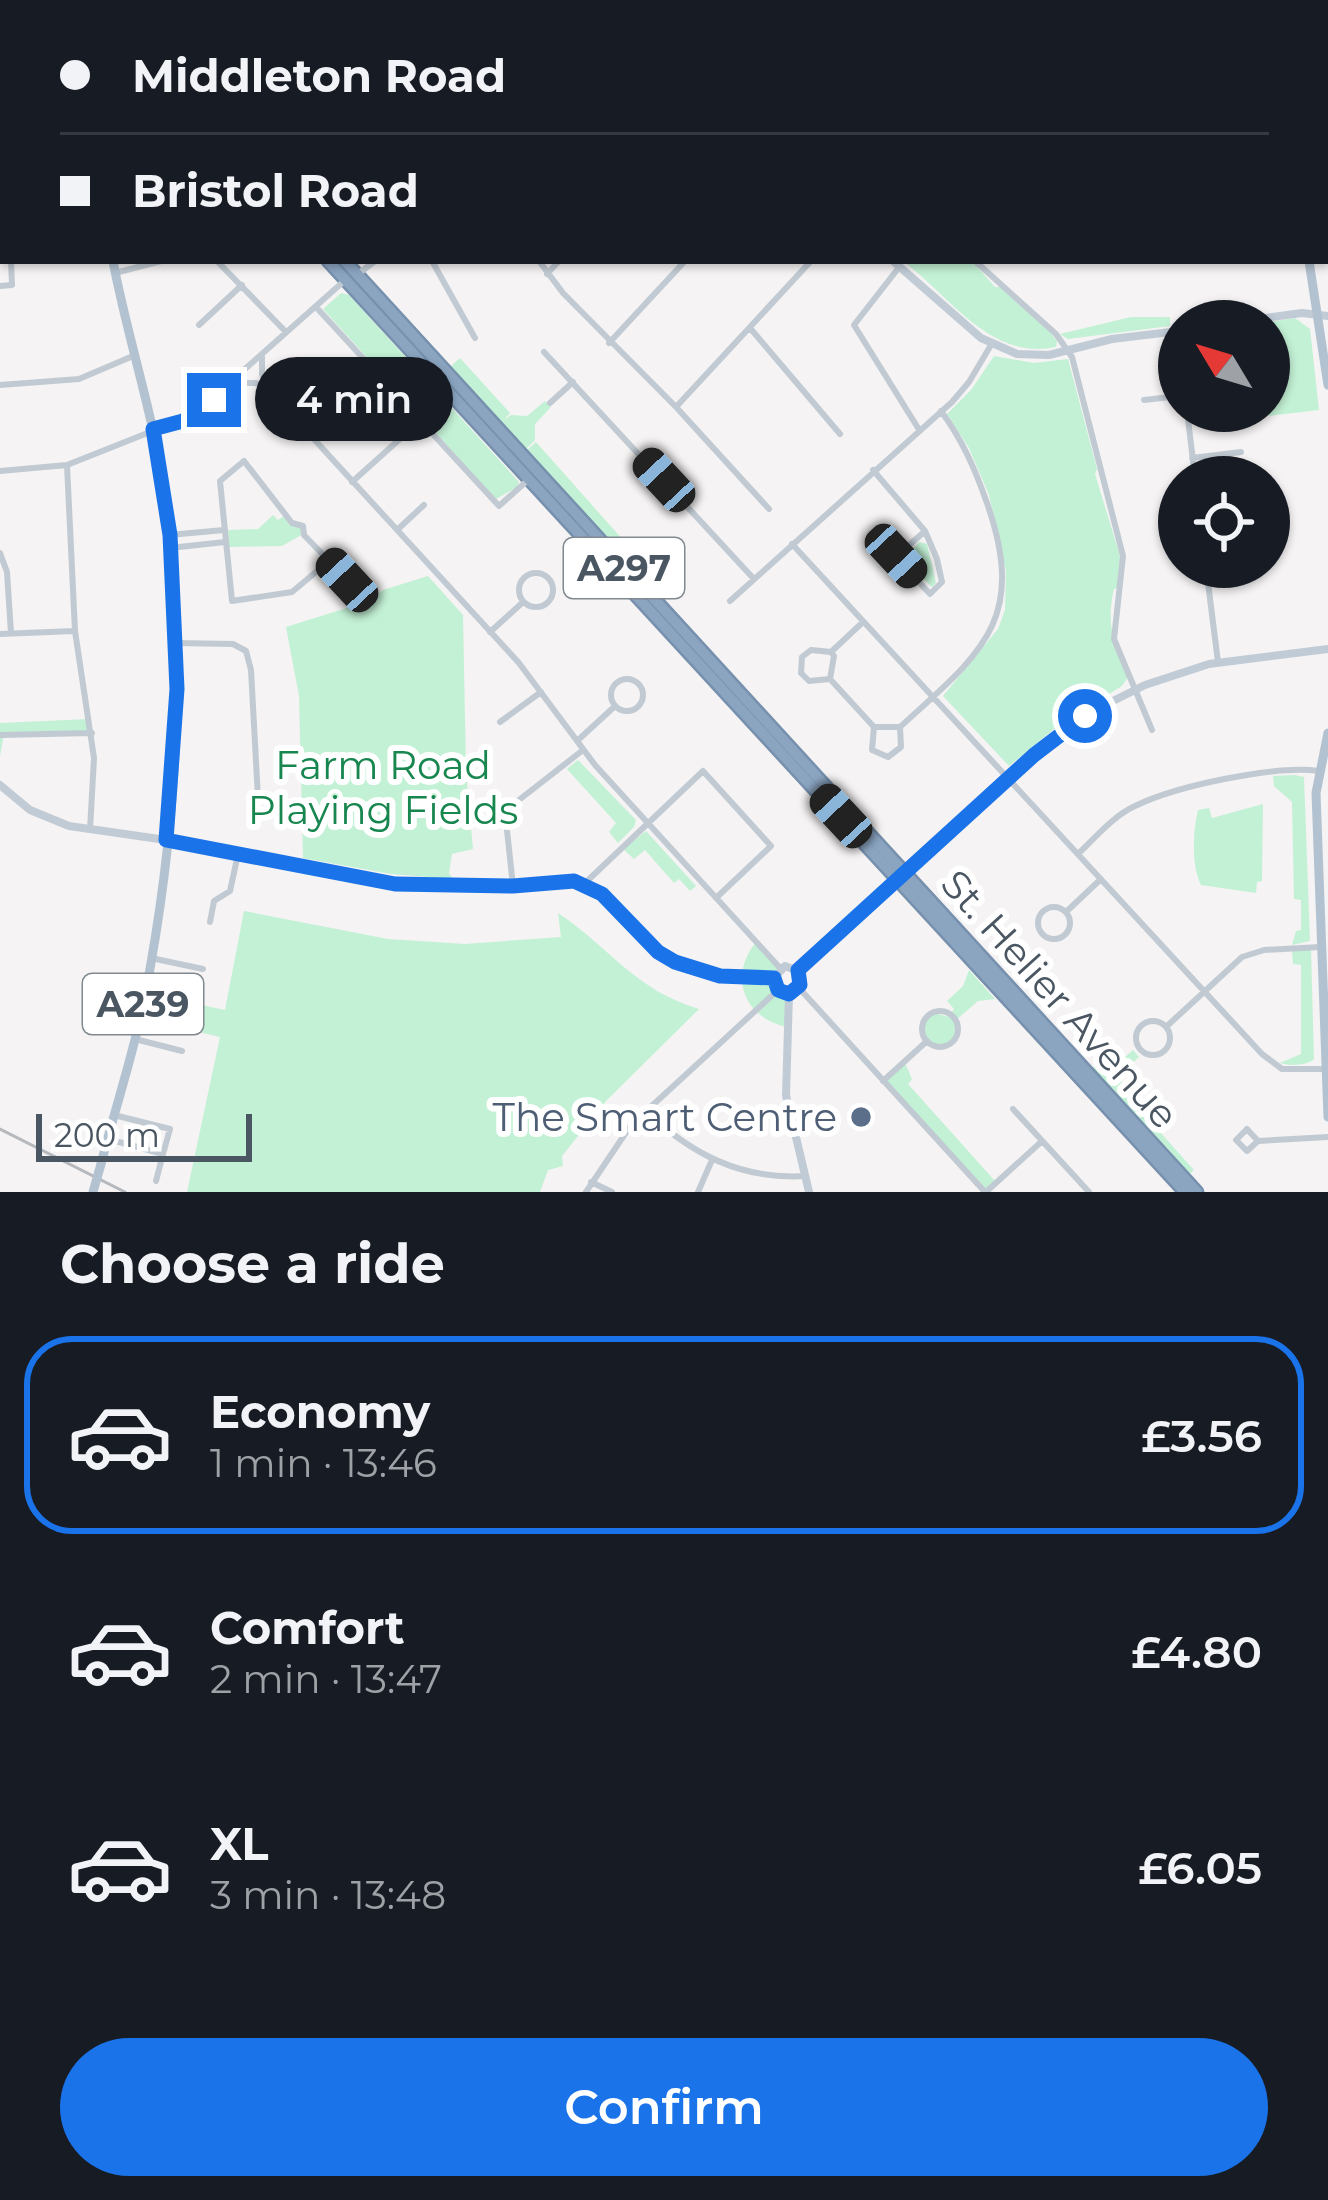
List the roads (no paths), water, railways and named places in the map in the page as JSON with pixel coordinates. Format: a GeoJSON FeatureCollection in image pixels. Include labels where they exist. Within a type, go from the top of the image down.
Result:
{"type":"FeatureCollection","features":[{"type":"Feature","properties":{"kind":"highway","name":"St. Helier Avenue"},"geometry":{"type":"LineString","coordinates":[[332,264],[352,277],[1185,1192]]}},
{"type":"Feature","properties":{"kind":"highway","name":"St. Helier Avenue"},"geometry":{"type":"LineString","coordinates":[[347,264],[352,277],[530,478],[1197,1192]]}},
{"type":"Feature","properties":{"kind":"main road","name":"A239"},"geometry":{"type":"LineString","coordinates":[[93,1192],[135,1039],[151,958],[177,715],[170,541],[153,429],[114,264]]}},
{"type":"Feature","properties":{"kind":"main road"},"geometry":{"type":"LineString","coordinates":[[1310,264],[1324,316],[1328,385]]}},
{"type":"Feature","properties":{"kind":"main road"},"geometry":{"type":"LineString","coordinates":[[1328,733],[1319,771],[1328,1117]]}},
{"type":"Feature","properties":{"kind":"street"},"geometry":{"type":"LineString","coordinates":[[0,286],[13,285],[11,264]]}},
{"type":"Feature","properties":{"kind":"street"},"geometry":{"type":"LineString","coordinates":[[116,274],[151,264]]}},
{"type":"Feature","properties":{"kind":"street"},"geometry":{"type":"LineString","coordinates":[[221,264],[287,333]]}},
{"type":"Feature","properties":{"kind":"street"},"geometry":{"type":"LineString","coordinates":[[0,471],[67,465],[194,415],[371,264]]}},
{"type":"Feature","properties":{"kind":"street"},"geometry":{"type":"LineString","coordinates":[[434,264],[476,338]]}},
{"type":"Feature","properties":{"kind":"street"},"geometry":{"type":"LineString","coordinates":[[541,264],[609,343],[676,407],[769,509]]}},
{"type":"Feature","properties":{"kind":"street"},"geometry":{"type":"LineString","coordinates":[[547,274],[556,264]]}},
{"type":"Feature","properties":{"kind":"street"},"geometry":{"type":"LineString","coordinates":[[609,343],[682,264]]}},
{"type":"Feature","properties":{"kind":"street"},"geometry":{"type":"LineString","coordinates":[[676,407],[808,264]]}},
{"type":"Feature","properties":{"kind":"street"},"geometry":{"type":"LineString","coordinates":[[918,428],[854,326],[896,264],[992,345],[1024,355],[1158,334]]}},
{"type":"Feature","properties":{"kind":"street"},"geometry":{"type":"LineString","coordinates":[[978,264],[1068,350],[1123,556],[1113,632],[1152,730]]}},
{"type":"Feature","properties":{"kind":"street"},"geometry":{"type":"LineString","coordinates":[[199,325],[242,284]]}},
{"type":"Feature","properties":{"kind":"street"},"geometry":{"type":"LineString","coordinates":[[316,307],[499,506],[530,478]]}},
{"type":"Feature","properties":{"kind":"street"},"geometry":{"type":"LineString","coordinates":[[1290,315],[1324,316]]}},
{"type":"Feature","properties":{"kind":"street"},"geometry":{"type":"LineString","coordinates":[[750,328],[840,434]]}},
{"type":"Feature","properties":{"kind":"street"},"geometry":{"type":"LineString","coordinates":[[730,601],[940,411],[969,382],[992,345]]}},
{"type":"Feature","properties":{"kind":"street"},"geometry":{"type":"LineString","coordinates":[[544,352],[754,578]]}},
{"type":"Feature","properties":{"kind":"street"},"geometry":{"type":"LineString","coordinates":[[0,385],[79,379],[133,356]]}},
{"type":"Feature","properties":{"kind":"street"},"geometry":{"type":"LineString","coordinates":[[262,356],[268,391]]}},
{"type":"Feature","properties":{"kind":"street"},"geometry":{"type":"LineString","coordinates":[[232,383],[256,382],[302,426],[490,632],[583,750],[781,969]]}},
{"type":"Feature","properties":{"kind":"street"},"geometry":{"type":"LineString","coordinates":[[550,403],[573,382]]}},
{"type":"Feature","properties":{"kind":"street"},"geometry":{"type":"LineString","coordinates":[[1144,400],[1158,398]]}},
{"type":"Feature","properties":{"kind":"street"},"geometry":{"type":"LineString","coordinates":[[302,426],[329,401]]}},
{"type":"Feature","properties":{"kind":"street"},"geometry":{"type":"LineString","coordinates":[[874,727],[900,727],[964,668],[985,641],[1000,604],[1003,578],[998,537],[972,462],[940,411]]}},
{"type":"Feature","properties":{"kind":"street"},"geometry":{"type":"LineString","coordinates":[[352,482],[421,420]]}},
{"type":"Feature","properties":{"kind":"street"},"geometry":{"type":"LineString","coordinates":[[1208,456],[1241,452]]}},
{"type":"Feature","properties":{"kind":"street"},"geometry":{"type":"LineString","coordinates":[[329,561],[288,593],[232,601],[218,502],[220,481],[244,461],[292,523],[303,526],[304,536],[329,561],[364,600]]}},
{"type":"Feature","properties":{"kind":"street"},"geometry":{"type":"LineString","coordinates":[[67,465],[75,631],[92,733],[90,830]]}},
{"type":"Feature","properties":{"kind":"street"},"geometry":{"type":"LineString","coordinates":[[873,470],[925,531],[938,559],[942,582],[930,593],[896,556],[925,531]]}},
{"type":"Feature","properties":{"kind":"street"},"geometry":{"type":"LineString","coordinates":[[397,530],[424,505]]}},
{"type":"Feature","properties":{"kind":"street"},"geometry":{"type":"LineString","coordinates":[[170,541],[224,530]]}},
{"type":"Feature","properties":{"kind":"street"},"geometry":{"type":"LineString","coordinates":[[170,541],[225,542]]}},
{"type":"Feature","properties":{"kind":"street"},"geometry":{"type":"LineString","coordinates":[[792,544],[1271,1063],[1292,1070],[1324,1069]]}},
{"type":"Feature","properties":{"kind":"street"},"geometry":{"type":"LineString","coordinates":[[0,553],[7,572],[11,633]]}},
{"type":"Feature","properties":{"kind":"street"},"geometry":{"type":"LineString","coordinates":[[530,573],[546,574],[554,582],[552,597],[543,606],[522,603],[520,582],[530,573]]}},
{"type":"Feature","properties":{"kind":"street"},"geometry":{"type":"LineString","coordinates":[[1209,588],[1218,662]]}},
{"type":"Feature","properties":{"kind":"street"},"geometry":{"type":"LineString","coordinates":[[490,632],[522,603]]}},
{"type":"Feature","properties":{"kind":"street"},"geometry":{"type":"LineString","coordinates":[[864,621],[831,652],[830,679],[874,727],[872,750],[877,756],[888,757],[901,747],[900,727]]}},
{"type":"Feature","properties":{"kind":"street"},"geometry":{"type":"LineString","coordinates":[[0,634],[75,631]]}},
{"type":"Feature","properties":{"kind":"street"},"geometry":{"type":"LineString","coordinates":[[175,643],[233,644],[246,651],[258,798]]}},
{"type":"Feature","properties":{"kind":"street"},"geometry":{"type":"LineString","coordinates":[[798,970],[1073,724],[1134,689],[1218,662],[1328,649]]}},
{"type":"Feature","properties":{"kind":"street"},"geometry":{"type":"LineString","coordinates":[[830,679],[808,681],[801,664],[811,650],[831,652]]}},
{"type":"Feature","properties":{"kind":"street"},"geometry":{"type":"LineString","coordinates":[[577,741],[614,707],[637,708],[642,688],[620,680],[612,687],[614,707]]}},
{"type":"Feature","properties":{"kind":"street"},"geometry":{"type":"LineString","coordinates":[[500,722],[541,692]]}},
{"type":"Feature","properties":{"kind":"street"},"geometry":{"type":"LineString","coordinates":[[0,736],[92,733]]}},
{"type":"Feature","properties":{"kind":"street"},"geometry":{"type":"LineString","coordinates":[[513,886],[506,821],[510,807],[583,750]]}},
{"type":"Feature","properties":{"kind":"street"},"geometry":{"type":"LineString","coordinates":[[1078,854],[1139,804],[1276,769],[1319,771]]}},
{"type":"Feature","properties":{"kind":"street"},"geometry":{"type":"LineString","coordinates":[[584,884],[703,771],[771,846],[716,898]]}},
{"type":"Feature","properties":{"kind":"street"},"geometry":{"type":"LineString","coordinates":[[0,785],[30,810],[69,826],[395,884],[513,886],[566,880],[584,884],[602,894],[658,952],[675,962],[720,976],[774,978]]}},
{"type":"Feature","properties":{"kind":"street"},"geometry":{"type":"LineString","coordinates":[[210,922],[214,902],[230,891],[238,854]]}},
{"type":"Feature","properties":{"kind":"street"},"geometry":{"type":"LineString","coordinates":[[1067,911],[1101,879]]}},
{"type":"Feature","properties":{"kind":"street"},"geometry":{"type":"LineString","coordinates":[[1047,907],[1067,911],[1069,931],[1060,940],[1046,938],[1039,931],[1039,914],[1047,907]]}},
{"type":"Feature","properties":{"kind":"street"},"geometry":{"type":"LineString","coordinates":[[1167,1026],[1146,1021],[1137,1029],[1136,1046],[1144,1054],[1160,1055],[1168,1047],[1167,1026],[1242,957],[1256,951],[1320,947]]}},
{"type":"Feature","properties":{"kind":"street"},"geometry":{"type":"LineString","coordinates":[[151,958],[203,969]]}},
{"type":"Feature","properties":{"kind":"street"},"geometry":{"type":"LineString","coordinates":[[774,978],[790,966],[798,970]]}},
{"type":"Feature","properties":{"kind":"street"},"geometry":{"type":"LineString","coordinates":[[798,970],[799,988],[985,1192],[1042,1141]]}},
{"type":"Feature","properties":{"kind":"street"},"geometry":{"type":"LineString","coordinates":[[774,978],[778,990]]}},
{"type":"Feature","properties":{"kind":"street"},"geometry":{"type":"LineString","coordinates":[[789,994],[799,988]]}},
{"type":"Feature","properties":{"kind":"street"},"geometry":{"type":"LineString","coordinates":[[778,990],[789,994]]}},
{"type":"Feature","properties":{"kind":"street"},"geometry":{"type":"LineString","coordinates":[[586,1192],[614,1145],[646,1111],[778,990]]}},
{"type":"Feature","properties":{"kind":"street"},"geometry":{"type":"LineString","coordinates":[[789,994],[786,1095],[809,1192]]}},
{"type":"Feature","properties":{"kind":"street"},"geometry":{"type":"LineString","coordinates":[[932,1012],[950,1013],[957,1021],[957,1038],[947,1046],[927,1041],[924,1020],[932,1012]]}},
{"type":"Feature","properties":{"kind":"street"},"geometry":{"type":"LineString","coordinates":[[135,1039],[182,1051]]}},
{"type":"Feature","properties":{"kind":"street"},"geometry":{"type":"LineString","coordinates":[[883,1082],[927,1041]]}},
{"type":"Feature","properties":{"kind":"street"},"geometry":{"type":"LineString","coordinates":[[1013,1109],[1090,1192]]}},
{"type":"Feature","properties":{"kind":"street"},"geometry":{"type":"LineString","coordinates":[[646,1111],[690,1149],[712,1160],[765,1175],[805,1176]]}},
{"type":"Feature","properties":{"kind":"street"},"geometry":{"type":"LineString","coordinates":[[114,1115],[170,1129],[157,1181]]}},
{"type":"Feature","properties":{"kind":"street"},"geometry":{"type":"LineString","coordinates":[[1258,1142],[1328,1137]]}},
{"type":"Feature","properties":{"kind":"street"},"geometry":{"type":"LineString","coordinates":[[107,1138],[163,1154]]}},
{"type":"Feature","properties":{"kind":"street"},"geometry":{"type":"LineString","coordinates":[[698,1192],[712,1160]]}},
{"type":"Feature","properties":{"kind":"street"},"geometry":{"type":"LineString","coordinates":[[591,1182],[612,1192]]}},
{"type":"Feature","properties":{"kind":"railway"},"geometry":{"type":"LineString","coordinates":[[0,1129],[125,1192]]}},
{"type":"Feature","properties":{"kind":"place","name":"The Smart Centre"},"geometry":{"type":"Point","coordinates":[861,1117]}},
{"type":"Feature","properties":{"kind":"park label","name":"Farm Road Playing Fields"},"geometry":{"type":"Point","coordinates":[383,788]}}]}
